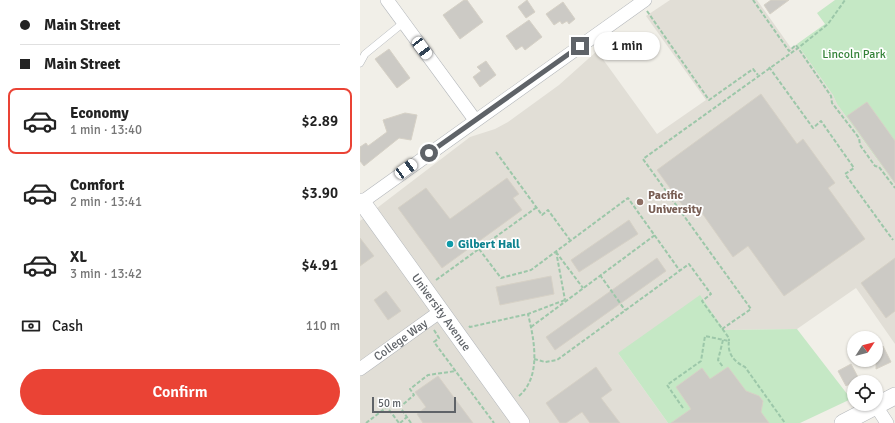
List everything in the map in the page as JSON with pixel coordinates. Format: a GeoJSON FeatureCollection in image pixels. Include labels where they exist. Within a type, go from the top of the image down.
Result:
{"type":"FeatureCollection","features":[{"type":"Feature","properties":{"kind":"street"},"geometry":{"type":"LineString","coordinates":[[387,0],[475,120]]}},
{"type":"Feature","properties":{"kind":"street"},"geometry":{"type":"LineString","coordinates":[[361,202],[643,1]]}},
{"type":"Feature","properties":{"kind":"street","name":"University Avenue"},"geometry":{"type":"LineString","coordinates":[[361,202],[521,423]]}},
{"type":"Feature","properties":{"kind":"street","name":"College Way"},"geometry":{"type":"LineString","coordinates":[[360,369],[444,315]]}},
{"type":"Feature","properties":{"kind":"street"},"geometry":{"type":"LineString","coordinates":[[883,402],[895,396]]}},
{"type":"Feature","properties":{"kind":"street"},"geometry":{"type":"LineString","coordinates":[[843,423],[866,411]]}},
{"type":"Feature","properties":{"kind":"street"},"geometry":{"type":"LineString","coordinates":[[879,411],[887,423]]}},
{"type":"Feature","properties":{"kind":"lane"},"geometry":{"type":"LineString","coordinates":[[360,63],[365,54],[404,23]]}},
{"type":"Feature","properties":{"kind":"path"},"geometry":{"type":"LineString","coordinates":[[753,0],[789,51],[796,45],[831,96],[832,103],[859,138],[860,145],[875,166],[880,167],[895,188]]}},
{"type":"Feature","properties":{"kind":"path"},"geometry":{"type":"LineString","coordinates":[[722,329],[751,309],[643,159],[769,67],[798,48],[828,24],[846,0]]}},
{"type":"Feature","properties":{"kind":"path"},"geometry":{"type":"LineString","coordinates":[[643,1],[709,100],[753,69],[758,75]]}},
{"type":"Feature","properties":{"kind":"path"},"geometry":{"type":"LineString","coordinates":[[769,67],[813,128],[821,121],[854,168],[845,174],[894,240]]}},
{"type":"Feature","properties":{"kind":"path"},"geometry":{"type":"LineString","coordinates":[[496,152],[542,215],[548,210],[570,240]]}},
{"type":"Feature","properties":{"kind":"path"},"geometry":{"type":"LineString","coordinates":[[479,249],[501,278],[531,270],[628,198],[680,271]]}},
{"type":"Feature","properties":{"kind":"path"},"geometry":{"type":"LineString","coordinates":[[440,287],[435,281],[537,207]]}},
{"type":"Feature","properties":{"kind":"path"},"geometry":{"type":"LineString","coordinates":[[531,327],[655,235]]}},
{"type":"Feature","properties":{"kind":"path"},"geometry":{"type":"LineString","coordinates":[[556,251],[583,288]]}},
{"type":"Feature","properties":{"kind":"path"},"geometry":{"type":"LineString","coordinates":[[556,251],[566,300]]}},
{"type":"Feature","properties":{"kind":"path"},"geometry":{"type":"LineString","coordinates":[[534,359],[545,362],[557,360],[689,264],[711,294],[702,301],[729,341],[729,350],[733,358],[738,364],[745,367],[785,423]]}},
{"type":"Feature","properties":{"kind":"path"},"geometry":{"type":"LineString","coordinates":[[600,275],[625,310]]}},
{"type":"Feature","properties":{"kind":"path"},"geometry":{"type":"LineString","coordinates":[[466,322],[470,327],[528,314],[566,300]]}},
{"type":"Feature","properties":{"kind":"path"},"geometry":{"type":"LineString","coordinates":[[508,405],[525,390],[531,376],[535,348],[528,314]]}},
{"type":"Feature","properties":{"kind":"path"},"geometry":{"type":"LineString","coordinates":[[444,315],[434,330],[439,338],[434,342],[494,423]]}},
{"type":"Feature","properties":{"kind":"path"},"geometry":{"type":"LineString","coordinates":[[683,408],[667,385],[701,361],[705,336],[729,341]]}},
{"type":"Feature","properties":{"kind":"path"},"geometry":{"type":"LineString","coordinates":[[723,340],[718,360],[723,367]]}},
{"type":"Feature","properties":{"kind":"path"},"geometry":{"type":"LineString","coordinates":[[411,423],[400,407],[414,395],[410,389],[428,375],[456,371]]}},
{"type":"Feature","properties":{"kind":"path"},"geometry":{"type":"LineString","coordinates":[[366,423],[387,407],[399,423],[407,417]]}},
{"type":"Feature","properties":{"kind":"shaded area","name":"Pacific University"},"geometry":{"type":"Polygon","coordinates":[[[670,0],[757,0],[791,48],[797,44],[833,95],[837,104],[895,184],[895,344],[856,288],[797,329],[724,330],[618,353],[668,423],[360,423],[360,221],[470,137],[495,129],[508,122],[559,85],[597,51],[657,134],[706,100],[646,16],[670,0]]]}},
{"type":"Feature","properties":{"kind":"green space","name":"Lincoln Park"},"geometry":{"type":"Polygon","coordinates":[[[835,0],[895,0],[895,184],[837,104],[833,95],[797,44],[825,24],[817,13],[835,0]]]}},
{"type":"Feature","properties":{"kind":"green space"},"geometry":{"type":"Polygon","coordinates":[[[700,295],[724,330],[797,329],[847,394],[847,401],[800,423],[668,423],[618,353],[700,295]]]}},
{"type":"Feature","properties":{"kind":"building"},"geometry":{"type":"Polygon","coordinates":[[[464,0],[467,0],[483,22],[460,39],[443,15],[464,0]]]}},
{"type":"Feature","properties":{"kind":"building"},"geometry":{"type":"Polygon","coordinates":[[[527,0],[535,12],[526,18],[518,7],[527,0]]]}},
{"type":"Feature","properties":{"kind":"building"},"geometry":{"type":"Polygon","coordinates":[[[771,0],[789,0],[770,14],[764,5],[771,0]]]}},
{"type":"Feature","properties":{"kind":"building"},"geometry":{"type":"Polygon","coordinates":[[[563,2],[575,19],[569,24],[567,21],[562,24],[560,21],[554,25],[546,14],[563,2]]]}},
{"type":"Feature","properties":{"kind":"building"},"geometry":{"type":"Polygon","coordinates":[[[529,20],[542,37],[525,50],[522,46],[516,50],[506,36],[529,20]]]}},
{"type":"Feature","properties":{"kind":"building"},"geometry":{"type":"Polygon","coordinates":[[[650,35],[658,45],[646,54],[638,43],[650,35]]]}},
{"type":"Feature","properties":{"kind":"building"},"geometry":{"type":"Polygon","coordinates":[[[389,49],[410,78],[397,88],[375,59],[389,49]]]}},
{"type":"Feature","properties":{"kind":"building"},"geometry":{"type":"Polygon","coordinates":[[[486,61],[496,75],[480,87],[473,77],[481,71],[477,67],[486,61]]]}},
{"type":"Feature","properties":{"kind":"building"},"geometry":{"type":"Polygon","coordinates":[[[761,94],[797,144],[803,139],[835,183],[828,188],[865,239],[784,296],[748,246],[733,257],[697,206],[688,213],[657,170],[761,94]]]}},
{"type":"Feature","properties":{"kind":"building"},"geometry":{"type":"Polygon","coordinates":[[[867,102],[895,141],[895,183],[847,116],[867,102]]]}},
{"type":"Feature","properties":{"kind":"building"},"geometry":{"type":"Polygon","coordinates":[[[405,113],[417,115],[411,140],[399,138],[364,166],[360,161],[360,147],[366,143],[368,146],[387,132],[383,120],[405,113]]]}},
{"type":"Feature","properties":{"kind":"building","name":"Gilbert Hall"},"geometry":{"type":"Polygon","coordinates":[[[507,178],[519,194],[513,198],[522,210],[442,268],[398,208],[426,188],[450,219],[507,178]]]}},
{"type":"Feature","properties":{"kind":"building"},"geometry":{"type":"Polygon","coordinates":[[[629,220],[638,234],[579,272],[571,260],[629,220]]]}},
{"type":"Feature","properties":{"kind":"building"},"geometry":{"type":"Polygon","coordinates":[[[360,238],[374,256],[360,266],[360,238]]]}},
{"type":"Feature","properties":{"kind":"building"},"geometry":{"type":"Polygon","coordinates":[[[657,258],[666,271],[555,350],[546,337],[657,258]]]}},
{"type":"Feature","properties":{"kind":"building"},"geometry":{"type":"Polygon","coordinates":[[[895,258],[895,311],[886,318],[861,283],[895,258]]]}},
{"type":"Feature","properties":{"kind":"building"},"geometry":{"type":"Polygon","coordinates":[[[551,276],[554,294],[500,305],[496,287],[551,276]]]}},
{"type":"Feature","properties":{"kind":"building"},"geometry":{"type":"Polygon","coordinates":[[[386,291],[401,311],[388,320],[374,300],[386,291]]]}},
{"type":"Feature","properties":{"kind":"building"},"geometry":{"type":"Polygon","coordinates":[[[883,346],[891,362],[883,366],[883,346]]]}},
{"type":"Feature","properties":{"kind":"building"},"geometry":{"type":"Polygon","coordinates":[[[847,366],[853,367],[857,375],[847,375],[846,386],[838,371],[847,366]]]}},
{"type":"Feature","properties":{"kind":"building"},"geometry":{"type":"Polygon","coordinates":[[[596,367],[612,390],[601,398],[620,423],[590,423],[582,412],[566,423],[560,423],[546,403],[596,367]]]}},
{"type":"Feature","properties":{"kind":"building"},"geometry":{"type":"Polygon","coordinates":[[[728,367],[746,391],[759,396],[763,401],[761,412],[769,423],[671,423],[691,409],[676,387],[702,368],[710,379],[728,367]]]}},
{"type":"Feature","properties":{"kind":"building"},"geometry":{"type":"Polygon","coordinates":[[[438,376],[473,423],[423,423],[417,414],[426,407],[415,392],[438,376]]]}},
{"type":"Feature","properties":{"kind":"place","name":"Pacific University"},"geometry":{"type":"Point","coordinates":[640,202]}},
{"type":"Feature","properties":{"kind":"place","name":"Gilbert Hall"},"geometry":{"type":"Point","coordinates":[450,244]}},
{"type":"Feature","properties":{"kind":"route"},"geometry":{"type":"LineString","coordinates":[[429,153],[580,46]]}}]}
